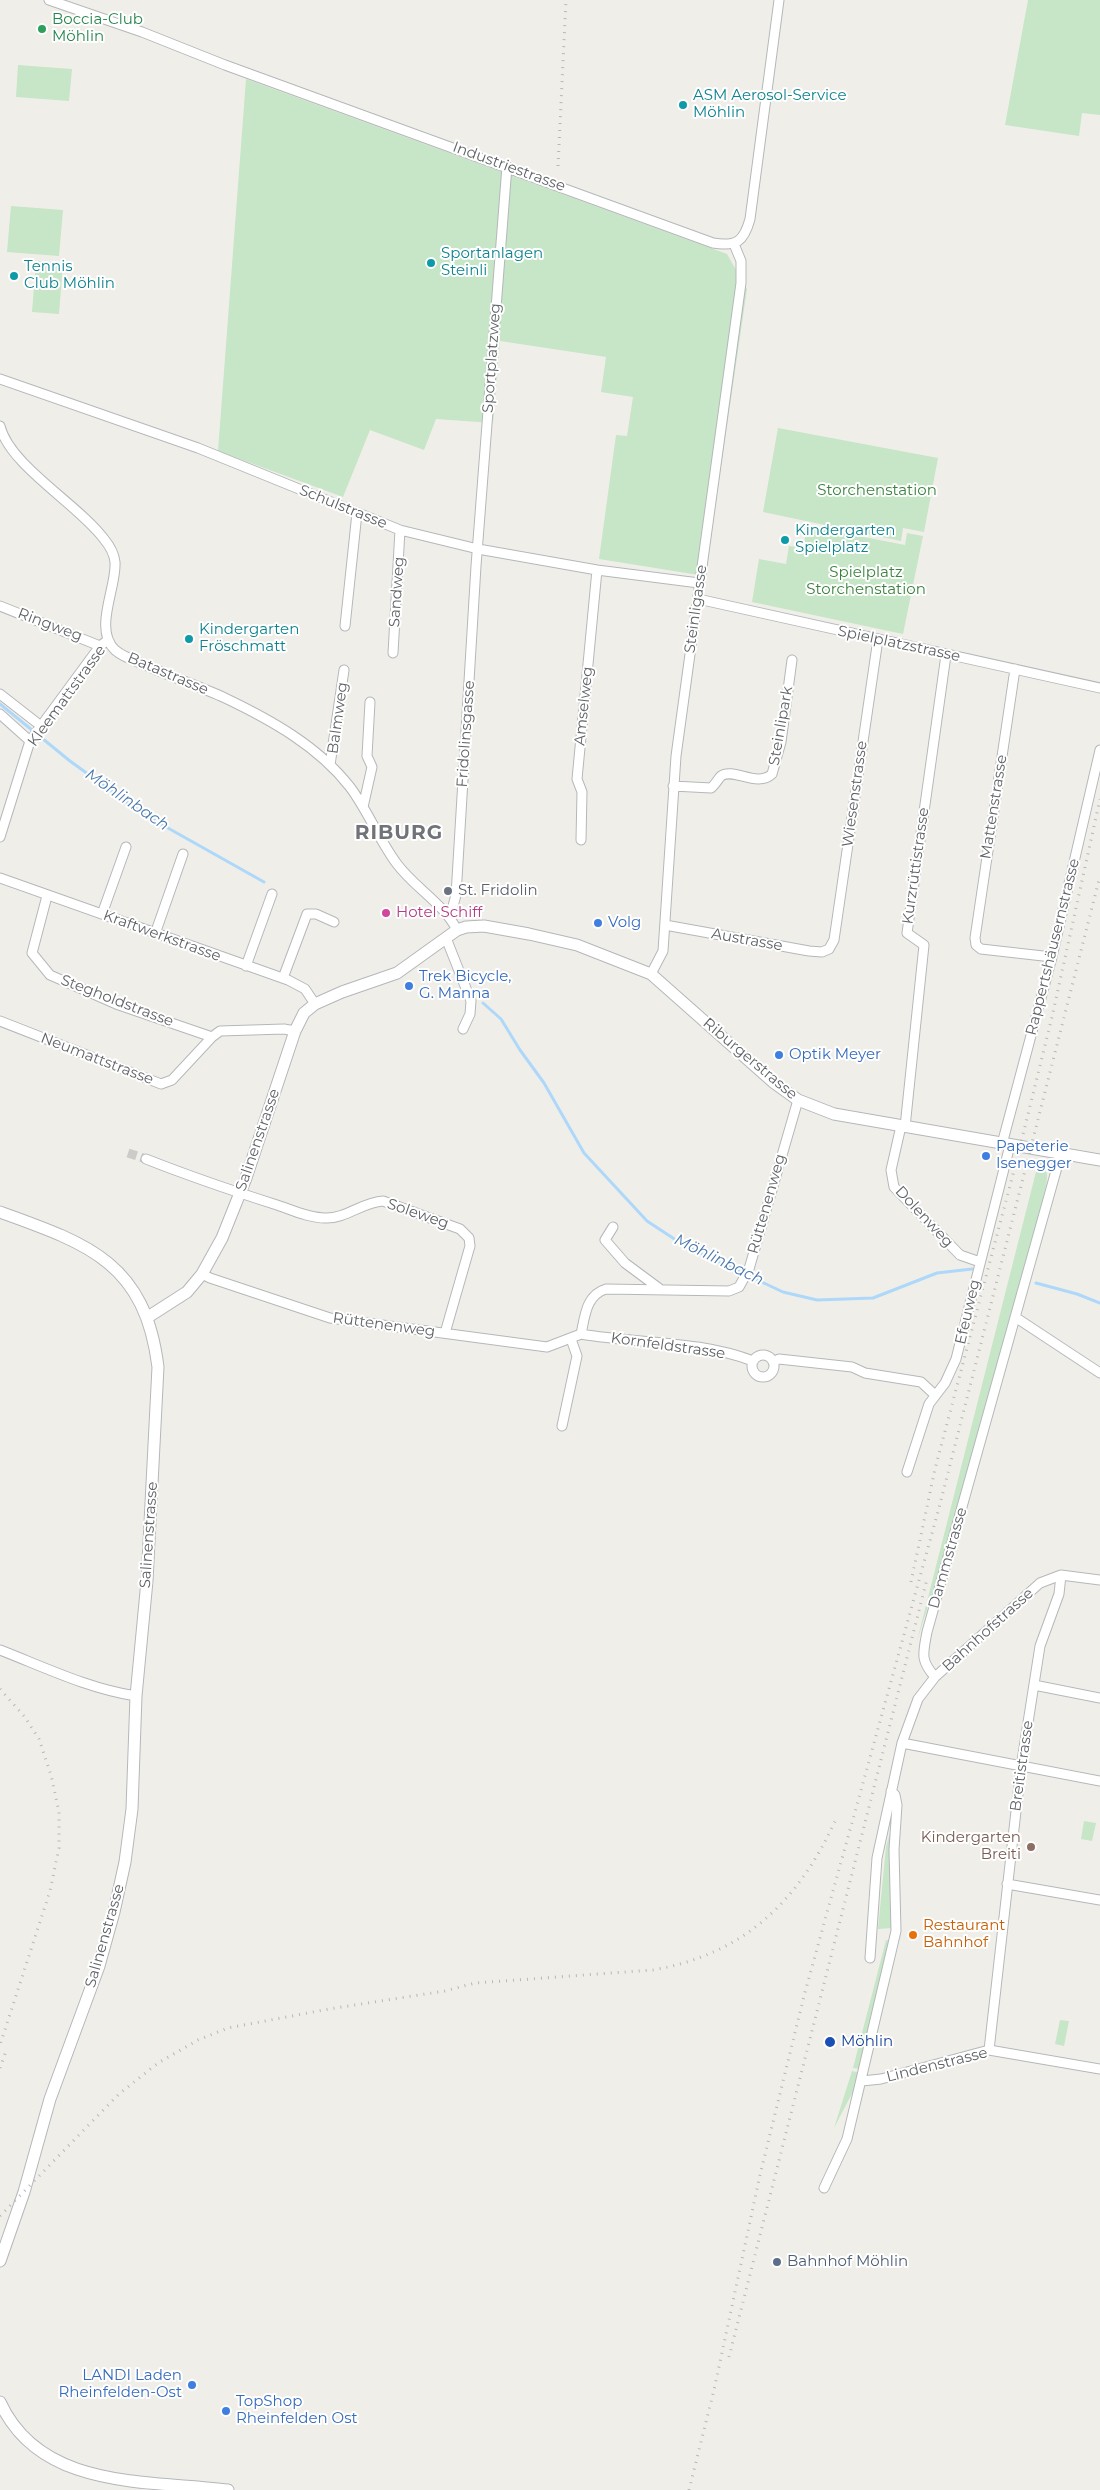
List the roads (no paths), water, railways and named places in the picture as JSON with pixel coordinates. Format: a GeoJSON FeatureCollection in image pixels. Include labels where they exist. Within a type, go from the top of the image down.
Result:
{"type":"FeatureCollection","features":[{"type":"Feature","properties":{"kind":"street","name":"Industriestrasse"},"geometry":{"type":"LineString","coordinates":[[48,0],[142,32],[225,65],[507,166],[713,243],[734,244]]}},
{"type":"Feature","properties":{"kind":"street"},"geometry":{"type":"LineString","coordinates":[[734,244],[747,232],[750,219],[779,0]]}},
{"type":"Feature","properties":{"kind":"street","name":"Sportplatzweg"},"geometry":{"type":"LineString","coordinates":[[478,550],[507,166]]}},
{"type":"Feature","properties":{"kind":"street","name":"Steinligasse"},"geometry":{"type":"LineString","coordinates":[[651,974],[663,951],[673,786],[740,283],[741,261],[734,244]]}},
{"type":"Feature","properties":{"kind":"street","name":"Schulstrasse"},"geometry":{"type":"LineString","coordinates":[[0,379],[198,448],[400,530],[478,550],[597,570],[699,583]]}},
{"type":"Feature","properties":{"kind":"street"},"geometry":{"type":"LineString","coordinates":[[0,426],[18,457],[86,520],[112,551],[115,562],[106,620],[108,640]]}},
{"type":"Feature","properties":{"kind":"street"},"geometry":{"type":"LineString","coordinates":[[345,626],[357,514]]}},
{"type":"Feature","properties":{"kind":"street","name":"Sandweg"},"geometry":{"type":"LineString","coordinates":[[393,653],[400,530]]}},
{"type":"Feature","properties":{"kind":"street","name":"Fridolinsgasse"},"geometry":{"type":"LineString","coordinates":[[450,917],[456,895],[478,550]]}},
{"type":"Feature","properties":{"kind":"street","name":"Amselweg"},"geometry":{"type":"LineString","coordinates":[[580,840],[582,792],[576,780],[597,570]]}},
{"type":"Feature","properties":{"kind":"street","name":"Spielplatzstrasse"},"geometry":{"type":"LineString","coordinates":[[698,599],[1100,688]]}},
{"type":"Feature","properties":{"kind":"street","name":"Ringweg"},"geometry":{"type":"LineString","coordinates":[[0,606],[100,646]]}},
{"type":"Feature","properties":{"kind":"street","name":"Wiesenstrasse"},"geometry":{"type":"LineString","coordinates":[[829,949],[834,940],[878,639]]}},
{"type":"Feature","properties":{"kind":"street","name":"Kleemattstrasse"},"geometry":{"type":"LineString","coordinates":[[0,837],[30,741],[100,646],[108,640]]}},
{"type":"Feature","properties":{"kind":"street","name":"Batastrasse"},"geometry":{"type":"LineString","coordinates":[[108,640],[121,654],[225,698],[281,728],[330,765],[363,806],[400,868],[424,894],[450,917],[457,930]]}},
{"type":"Feature","properties":{"kind":"street","name":"Kurzrüttistrasse"},"geometry":{"type":"LineString","coordinates":[[903,1127],[924,945],[907,933],[946,655]]}},
{"type":"Feature","properties":{"kind":"street","name":"Steinlipark"},"geometry":{"type":"LineString","coordinates":[[673,786],[711,788],[720,776],[726,774],[760,780],[768,778],[772,774],[781,742],[792,660]]}},
{"type":"Feature","properties":{"kind":"street","name":"Mattenstrasse"},"geometry":{"type":"LineString","coordinates":[[1015,669],[975,938],[976,945],[981,949],[1052,957]]}},
{"type":"Feature","properties":{"kind":"street","name":"Balmweg"},"geometry":{"type":"LineString","coordinates":[[330,765],[344,670]]}},
{"type":"Feature","properties":{"kind":"street"},"geometry":{"type":"LineString","coordinates":[[0,694],[41,726]]}},
{"type":"Feature","properties":{"kind":"street"},"geometry":{"type":"LineString","coordinates":[[363,806],[372,767],[367,756],[370,702]]}},
{"type":"Feature","properties":{"kind":"street"},"geometry":{"type":"LineString","coordinates":[[0,714],[30,741]]}},
{"type":"Feature","properties":{"kind":"street","name":"Rappertshäusernstrasse"},"geometry":{"type":"LineString","coordinates":[[1006,1144],[1100,750]]}},
{"type":"Feature","properties":{"kind":"street"},"geometry":{"type":"LineString","coordinates":[[102,914],[126,848]]}},
{"type":"Feature","properties":{"kind":"street"},"geometry":{"type":"LineString","coordinates":[[155,934],[183,854]]}},
{"type":"Feature","properties":{"kind":"street","name":"Kraftwerkstrasse"},"geometry":{"type":"LineString","coordinates":[[0,878],[283,978],[305,989],[316,1004]]}},
{"type":"Feature","properties":{"kind":"street"},"geometry":{"type":"LineString","coordinates":[[246,966],[272,894]]}},
{"type":"Feature","properties":{"kind":"street","name":"Stegholdstrasse"},"geometry":{"type":"LineString","coordinates":[[48,896],[32,953],[50,975],[116,1004],[212,1036]]}},
{"type":"Feature","properties":{"kind":"street"},"geometry":{"type":"LineString","coordinates":[[283,978],[307,914],[316,914],[334,922]]}},
{"type":"Feature","properties":{"kind":"street","name":"Austrasse"},"geometry":{"type":"LineString","coordinates":[[665,925],[809,952],[822,952],[829,949]]}},
{"type":"Feature","properties":{"kind":"street","name":"Riburgerstrasse"},"geometry":{"type":"LineString","coordinates":[[457,930],[466,927],[484,926],[529,934],[577,945],[651,974],[773,1082],[798,1100],[834,1114],[1100,1160]]}},
{"type":"Feature","properties":{"kind":"street","name":"Salinenstrasse"},"geometry":{"type":"LineString","coordinates":[[0,2260],[24,2192],[50,2099],[98,1966],[114,1912],[125,1862],[132,1809],[136,1696],[146,1581],[158,1367],[155,1340],[148,1317],[187,1292],[202,1274],[222,1238],[240,1194],[295,1031],[304,1014],[316,1004],[342,992],[397,973],[457,930]]}},
{"type":"Feature","properties":{"kind":"street"},"geometry":{"type":"LineString","coordinates":[[446,938],[471,1001],[470,1014],[463,1029]]}},
{"type":"Feature","properties":{"kind":"street","name":"Neumattstrasse"},"geometry":{"type":"LineString","coordinates":[[0,1021],[161,1084],[172,1080],[212,1036]]}},
{"type":"Feature","properties":{"kind":"street"},"geometry":{"type":"LineString","coordinates":[[212,1036],[228,1030],[284,1029],[295,1031]]}},
{"type":"Feature","properties":{"kind":"street","name":"Rüttenenweg"},"geometry":{"type":"LineString","coordinates":[[202,1274],[330,1318],[547,1347],[582,1334],[588,1303],[598,1291],[606,1289],[660,1289],[729,1291],[739,1287],[747,1273],[798,1100]]}},
{"type":"Feature","properties":{"kind":"street","name":"Dolenweg"},"geometry":{"type":"LineString","coordinates":[[903,1127],[891,1170],[894,1187],[960,1255],[980,1262]]}},
{"type":"Feature","properties":{"kind":"street","name":"Efeuweg"},"geometry":{"type":"LineString","coordinates":[[906,1472],[929,1404],[945,1383],[956,1359],[1006,1144]]}},
{"type":"Feature","properties":{"kind":"street","name":"Dammstrasse"},"geometry":{"type":"LineString","coordinates":[[935,1677],[926,1666],[923,1658],[927,1632],[1061,1153]]}},
{"type":"Feature","properties":{"kind":"street","name":"Soleweg"},"geometry":{"type":"LineString","coordinates":[[146,1160],[240,1194],[326,1218],[336,1216],[370,1202],[383,1201],[460,1229],[469,1238],[470,1246],[445,1333]]}},
{"type":"Feature","properties":{"kind":"street"},"geometry":{"type":"LineString","coordinates":[[0,1212],[81,1244],[111,1264],[135,1291],[148,1317]]}},
{"type":"Feature","properties":{"kind":"street"},"geometry":{"type":"LineString","coordinates":[[613,1227],[605,1240],[625,1263],[660,1289]]}},
{"type":"Feature","properties":{"kind":"street"},"geometry":{"type":"LineString","coordinates":[[1014,1317],[1100,1373]]}},
{"type":"Feature","properties":{"kind":"street","name":"Kornfeldstrasse"},"geometry":{"type":"LineString","coordinates":[[582,1334],[692,1347],[739,1356],[753,1361],[758,1356],[766,1355],[773,1362],[779,1359],[852,1367],[865,1373],[921,1382],[936,1395]]}},
{"type":"Feature","properties":{"kind":"street"},"geometry":{"type":"LineString","coordinates":[[562,1426],[577,1356],[571,1338]]}},
{"type":"Feature","properties":{"kind":"street"},"geometry":{"type":"LineString","coordinates":[[753,1361],[752,1368],[755,1374],[761,1377],[768,1376],[773,1371],[773,1362]]}},
{"type":"Feature","properties":{"kind":"street"},"geometry":{"type":"LineString","coordinates":[[1061,1575],[1100,1580]]}},
{"type":"Feature","properties":{"kind":"street","name":"Bahnhofstrasse"},"geometry":{"type":"LineString","coordinates":[[935,1677],[1040,1583],[1061,1575]]}},
{"type":"Feature","properties":{"kind":"street","name":"Breitistrasse"},"geometry":{"type":"LineString","coordinates":[[989,2050],[1021,1767],[1040,1646],[1059,1594],[1061,1575]]}},
{"type":"Feature","properties":{"kind":"street"},"geometry":{"type":"LineString","coordinates":[[0,1650],[77,1680],[122,1694],[136,1696]]}},
{"type":"Feature","properties":{"kind":"street"},"geometry":{"type":"LineString","coordinates":[[870,1958],[877,1858],[902,1744],[918,1699],[935,1677]]}},
{"type":"Feature","properties":{"kind":"street"},"geometry":{"type":"LineString","coordinates":[[1034,1685],[1100,1698]]}},
{"type":"Feature","properties":{"kind":"street"},"geometry":{"type":"LineString","coordinates":[[902,1744],[1100,1781]]}},
{"type":"Feature","properties":{"kind":"street"},"geometry":{"type":"LineString","coordinates":[[824,2188],[847,2139],[862,2081],[897,1922],[894,1850],[897,1805],[895,1795],[891,1792]]}},
{"type":"Feature","properties":{"kind":"street"},"geometry":{"type":"LineString","coordinates":[[1007,1884],[1100,1900]]}},
{"type":"Feature","properties":{"kind":"street","name":"Lindenstrasse"},"geometry":{"type":"LineString","coordinates":[[862,2081],[881,2079],[989,2050],[1100,2069]]}},
{"type":"Feature","properties":{"kind":"street"},"geometry":{"type":"LineString","coordinates":[[0,2402],[12,2424],[31,2444],[50,2458],[83,2475],[125,2482],[228,2490]]}},
{"type":"Feature","properties":{"kind":"waterway","name":"Möhlinbach"},"geometry":{"type":"LineString","coordinates":[[0,704],[70,761],[143,814],[264,882]]}},
{"type":"Feature","properties":{"kind":"waterway","name":"Möhlinbach"},"geometry":{"type":"LineString","coordinates":[[483,1003],[501,1019],[520,1050],[544,1083],[584,1153],[647,1221],[685,1246],[783,1292],[817,1300],[873,1298],[937,1273],[972,1269]]}},
{"type":"Feature","properties":{"kind":"waterway","name":"Möhlinbach"},"geometry":{"type":"LineString","coordinates":[[1036,1283],[1077,1294],[1100,1303]]}},
{"type":"Feature","properties":{"kind":"tunnel"},"geometry":{"type":"LineString","coordinates":[[128,1153],[146,1159]]}},
{"type":"Feature","properties":{"kind":"railway"},"geometry":{"type":"LineString","coordinates":[[558,166],[566,0]]}},
{"type":"Feature","properties":{"kind":"railway"},"geometry":{"type":"LineString","coordinates":[[911,1582],[935,1469],[1016,1163],[1052,1017],[1100,799]]}},
{"type":"Feature","properties":{"kind":"railway"},"geometry":{"type":"LineString","coordinates":[[689,2490],[714,2390],[760,2175],[804,1996],[939,1508],[1100,876]]}},
{"type":"Feature","properties":{"kind":"railway"},"geometry":{"type":"LineString","coordinates":[[729,2357],[927,1579]]}},
{"type":"Feature","properties":{"kind":"railway"},"geometry":{"type":"LineString","coordinates":[[0,1689],[24,1716],[39,1739],[51,1775],[59,1812],[59,1848],[50,1891],[0,2045]]}},
{"type":"Feature","properties":{"kind":"railway"},"geometry":{"type":"LineString","coordinates":[[0,2216],[119,2094],[158,2063],[198,2040],[228,2028],[329,2009],[445,1991],[475,1983],[653,1970],[686,1962],[715,1951],[742,1937],[765,1919],[786,1898],[805,1874],[822,1847],[837,1817]]}},
{"type":"Feature","properties":{"kind":"railway"},"geometry":{"type":"LineString","coordinates":[[0,2068],[6,2051]]}},
{"type":"Feature","properties":{"kind":"place","name":"Boccia-Club Möhlin"},"geometry":{"type":"Point","coordinates":[42,29]}},
{"type":"Feature","properties":{"kind":"place","name":"ASM Aerosol-Service Möhlin"},"geometry":{"type":"Point","coordinates":[683,105]}},
{"type":"Feature","properties":{"kind":"place","name":"Sportanlagen Steinli"},"geometry":{"type":"Point","coordinates":[431,263]}},
{"type":"Feature","properties":{"kind":"place","name":"Tennis Club Möhlin"},"geometry":{"type":"Point","coordinates":[14,276]}},
{"type":"Feature","properties":{"kind":"place","name":"Kindergarten Spielplatz"},"geometry":{"type":"Point","coordinates":[785,540]}},
{"type":"Feature","properties":{"kind":"place","name":"Kindergarten Fröschmatt"},"geometry":{"type":"Point","coordinates":[189,639]}},
{"type":"Feature","properties":{"kind":"place","name":"St. Fridolin"},"geometry":{"type":"Point","coordinates":[448,891]}},
{"type":"Feature","properties":{"kind":"place","name":"Hotel Schiff"},"geometry":{"type":"Point","coordinates":[386,913]}},
{"type":"Feature","properties":{"kind":"place","name":"Volg"},"geometry":{"type":"Point","coordinates":[598,923]}},
{"type":"Feature","properties":{"kind":"place","name":"Trek Bicycle, G. Manna"},"geometry":{"type":"Point","coordinates":[409,986]}},
{"type":"Feature","properties":{"kind":"place","name":"Optik Meyer"},"geometry":{"type":"Point","coordinates":[779,1055]}},
{"type":"Feature","properties":{"kind":"place","name":"Papeterie Isenegger"},"geometry":{"type":"Point","coordinates":[986,1156]}},
{"type":"Feature","properties":{"kind":"place","name":"Kindergarten Breiti"},"geometry":{"type":"Point","coordinates":[1031,1847]}},
{"type":"Feature","properties":{"kind":"place","name":"Restaurant Bahnhof"},"geometry":{"type":"Point","coordinates":[913,1935]}},
{"type":"Feature","properties":{"kind":"place","name":"Möhlin"},"geometry":{"type":"Point","coordinates":[830,2042]}},
{"type":"Feature","properties":{"kind":"place","name":"Bahnhof Möhlin"},"geometry":{"type":"Point","coordinates":[777,2262]}},
{"type":"Feature","properties":{"kind":"place","name":"LANDI Laden Rheinfelden-Ost"},"geometry":{"type":"Point","coordinates":[192,2385]}},
{"type":"Feature","properties":{"kind":"place","name":"TopShop Rheinfelden Ost"},"geometry":{"type":"Point","coordinates":[226,2411]}},
{"type":"Feature","properties":{"kind":"district","name":"RIBURG"},"geometry":{"type":"Point","coordinates":[399,833]}},
{"type":"Feature","properties":{"kind":"park label","name":"Storchenstation"},"geometry":{"type":"Point","coordinates":[877,491]}},
{"type":"Feature","properties":{"kind":"park label","name":"Spielplatz Storchenstation"},"geometry":{"type":"Point","coordinates":[866,582]}}]}
